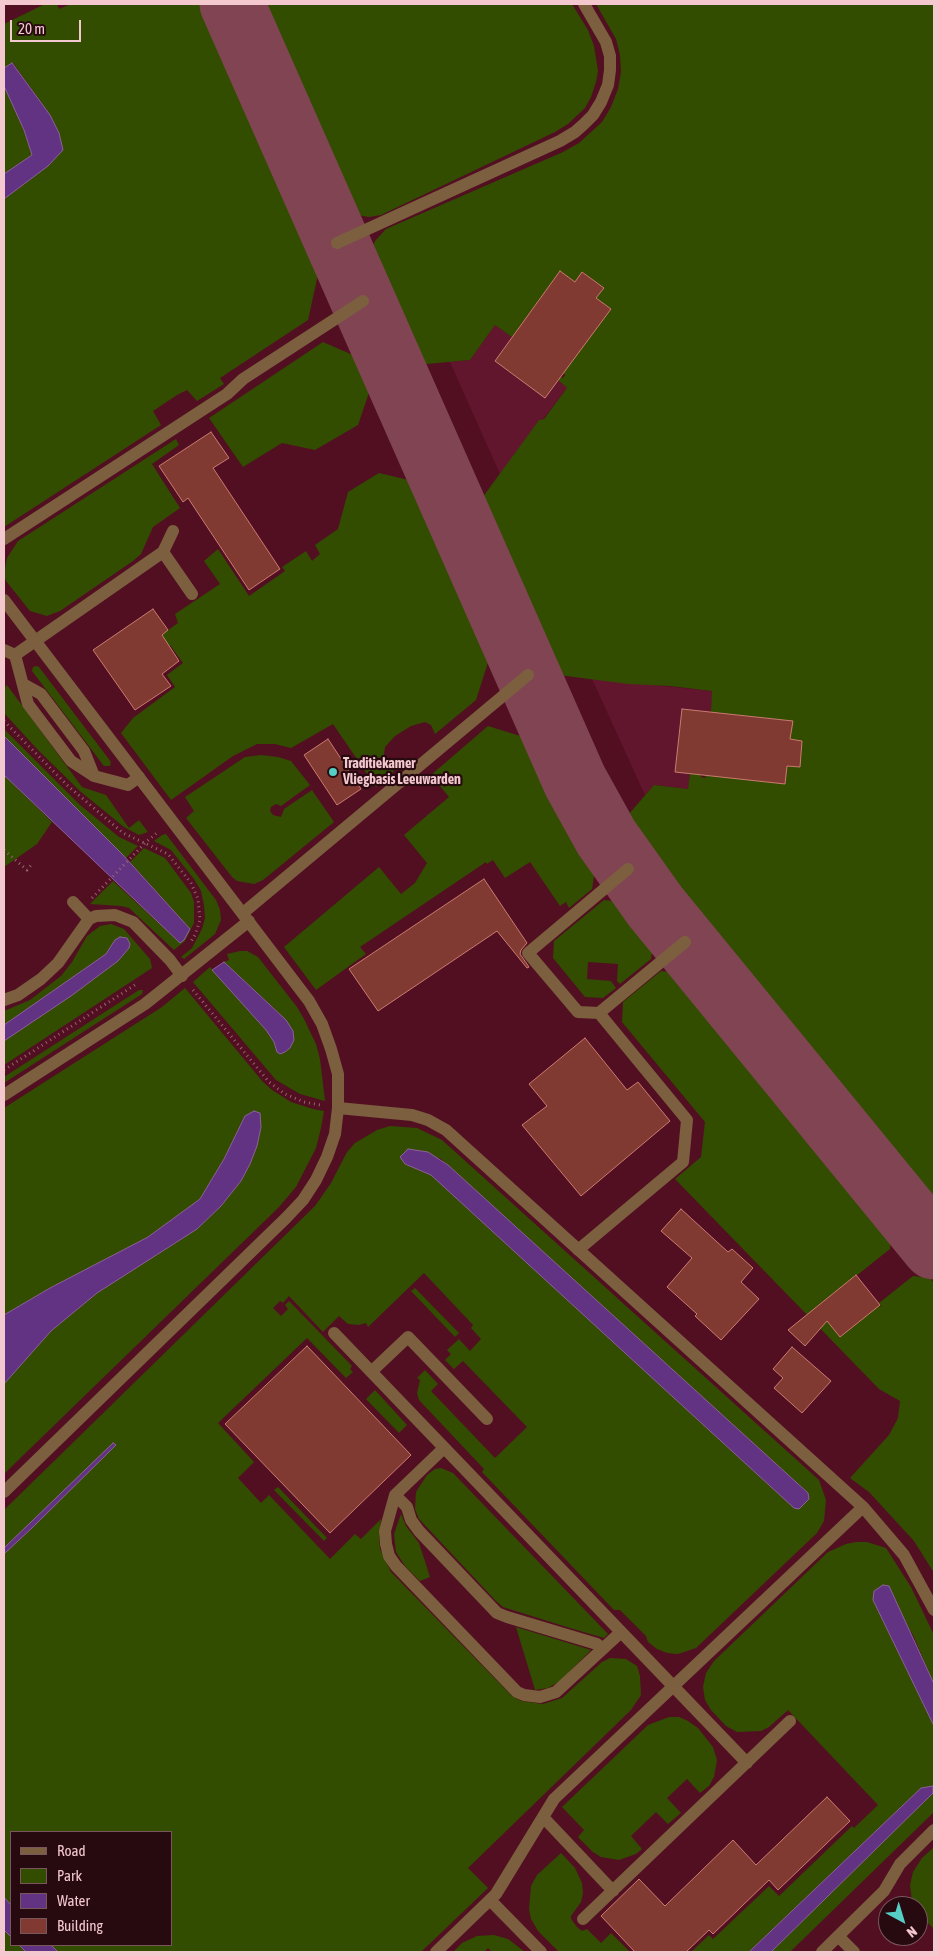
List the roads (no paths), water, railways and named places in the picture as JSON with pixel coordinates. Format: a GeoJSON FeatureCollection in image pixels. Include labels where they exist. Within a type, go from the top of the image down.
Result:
{"type":"FeatureCollection","features":[{"type":"Feature","properties":{"kind":"street"},"geometry":{"type":"LineString","coordinates":[[337,244],[560,141],[584,124],[593,115],[601,102],[608,85],[610,56],[606,42],[584,4]]}},
{"type":"Feature","properties":{"kind":"street"},"geometry":{"type":"LineString","coordinates":[[4,540],[227,394],[243,379],[363,301]]}},
{"type":"Feature","properties":{"kind":"street"},"geometry":{"type":"LineString","coordinates":[[139,777],[128,785],[94,776],[71,761],[28,704],[23,684],[9,653],[34,640],[163,552],[173,531]]}},
{"type":"Feature","properties":{"kind":"street"},"geometry":{"type":"LineString","coordinates":[[163,552],[192,594]]}},
{"type":"Feature","properties":{"kind":"street"},"geometry":{"type":"LineString","coordinates":[[4,600],[309,1001],[322,1024],[338,1074],[338,1108],[335,1134],[316,1180],[302,1200],[286,1218],[4,1492]]}},
{"type":"Feature","properties":{"kind":"street"},"geometry":{"type":"LineString","coordinates":[[4,1095],[145,1004],[182,976],[246,917],[528,675]]}},
{"type":"Feature","properties":{"kind":"street"},"geometry":{"type":"LineString","coordinates":[[628,869],[528,953],[578,1012],[599,1013],[685,942]]}},
{"type":"Feature","properties":{"kind":"street"},"geometry":{"type":"LineString","coordinates":[[74,902],[89,919]]}},
{"type":"Feature","properties":{"kind":"street"},"geometry":{"type":"LineString","coordinates":[[4,1000],[18,995],[42,979],[58,963],[89,919],[96,916],[115,915],[133,922],[170,960],[182,976]]}},
{"type":"Feature","properties":{"kind":"street"},"geometry":{"type":"LineString","coordinates":[[578,1250],[683,1162],[687,1120],[599,1013]]}},
{"type":"Feature","properties":{"kind":"street"},"geometry":{"type":"LineString","coordinates":[[338,1108],[412,1116],[428,1120],[446,1130],[863,1507],[904,1555],[934,1610]]}},
{"type":"Feature","properties":{"kind":"street"},"geometry":{"type":"LineString","coordinates":[[334,1333],[747,1762]]}},
{"type":"Feature","properties":{"kind":"street"},"geometry":{"type":"LineString","coordinates":[[372,1372],[408,1337],[487,1419]]}},
{"type":"Feature","properties":{"kind":"street"},"geometry":{"type":"LineString","coordinates":[[444,1448],[395,1495],[385,1531],[386,1544],[396,1566],[517,1692],[540,1697],[556,1692],[621,1632]]}},
{"type":"Feature","properties":{"kind":"street"},"geometry":{"type":"LineString","coordinates":[[395,1495],[407,1507],[411,1520],[418,1531],[497,1612],[507,1617],[597,1644],[603,1649]]}},
{"type":"Feature","properties":{"kind":"street"},"geometry":{"type":"LineString","coordinates":[[436,1952],[496,1894],[554,1799],[672,1685],[863,1507]]}},
{"type":"Feature","properties":{"kind":"street"},"geometry":{"type":"LineString","coordinates":[[583,1919],[790,1721]]}},
{"type":"Feature","properties":{"kind":"street"},"geometry":{"type":"LineString","coordinates":[[543,1817],[613,1891]]}},
{"type":"Feature","properties":{"kind":"street"},"geometry":{"type":"LineString","coordinates":[[822,1952],[884,1891],[900,1864],[934,1830]]}},
{"type":"Feature","properties":{"kind":"street"},"geometry":{"type":"LineString","coordinates":[[490,1900],[541,1952]]}},
{"type":"Feature","properties":{"kind":"street"},"geometry":{"type":"LineString","coordinates":[[838,1936],[854,1952]]}},
{"type":"Feature","properties":{"kind":"water"},"geometry":{"type":"Polygon","coordinates":[[[12,63],[50,115],[59,133],[63,150],[48,166],[4,199],[4,174],[32,155],[24,130],[4,86],[4,68],[12,63]]]}},
{"type":"Feature","properties":{"kind":"water"},"geometry":{"type":"Polygon","coordinates":[[[4,736],[123,855],[190,929],[184,940],[180,943],[4,775],[4,736]]]}},
{"type":"Feature","properties":{"kind":"water"},"geometry":{"type":"Polygon","coordinates":[[[120,937],[127,938],[130,944],[118,961],[71,996],[4,1041],[4,1025],[106,954],[115,940],[120,937]]]}},
{"type":"Feature","properties":{"kind":"water"},"geometry":{"type":"Polygon","coordinates":[[[224,962],[286,1020],[293,1031],[294,1040],[290,1048],[285,1052],[280,1054],[277,1052],[274,1042],[266,1030],[212,970],[224,962]]]}},
{"type":"Feature","properties":{"kind":"water"},"geometry":{"type":"Polygon","coordinates":[[[254,1111],[260,1113],[261,1127],[257,1146],[241,1181],[221,1206],[197,1229],[97,1293],[51,1331],[4,1384],[4,1315],[50,1288],[148,1237],[200,1199],[224,1159],[245,1116],[254,1111]]]}},
{"type":"Feature","properties":{"kind":"water"},"geometry":{"type":"Polygon","coordinates":[[[408,1149],[428,1152],[448,1165],[808,1493],[809,1499],[799,1509],[794,1508],[431,1175],[405,1164],[400,1157],[408,1149]]]}},
{"type":"Feature","properties":{"kind":"water"},"geometry":{"type":"Polygon","coordinates":[[[113,1443],[116,1445],[4,1554],[4,1548],[113,1443]]]}},
{"type":"Feature","properties":{"kind":"water"},"geometry":{"type":"Polygon","coordinates":[[[883,1585],[889,1586],[934,1684],[934,1726],[873,1600],[874,1591],[883,1585]]]}},
{"type":"Feature","properties":{"kind":"water"},"geometry":{"type":"Polygon","coordinates":[[[933,1786],[933,1793],[771,1952],[749,1952],[921,1788],[933,1786]]]}},
{"type":"Feature","properties":{"kind":"water"},"geometry":{"type":"Polygon","coordinates":[[[4,1897],[10,1904],[10,1936],[4,1930],[4,1897]]]}},
{"type":"Feature","properties":{"kind":"water"},"geometry":{"type":"Polygon","coordinates":[[[20,1946],[52,1946],[58,1952],[26,1952],[20,1946]]]}},
{"type":"Feature","properties":{"kind":"place","name":"Traditiekamer Vliegbasis Leeuwarden"},"geometry":{"type":"Point","coordinates":[333,772]}}]}
